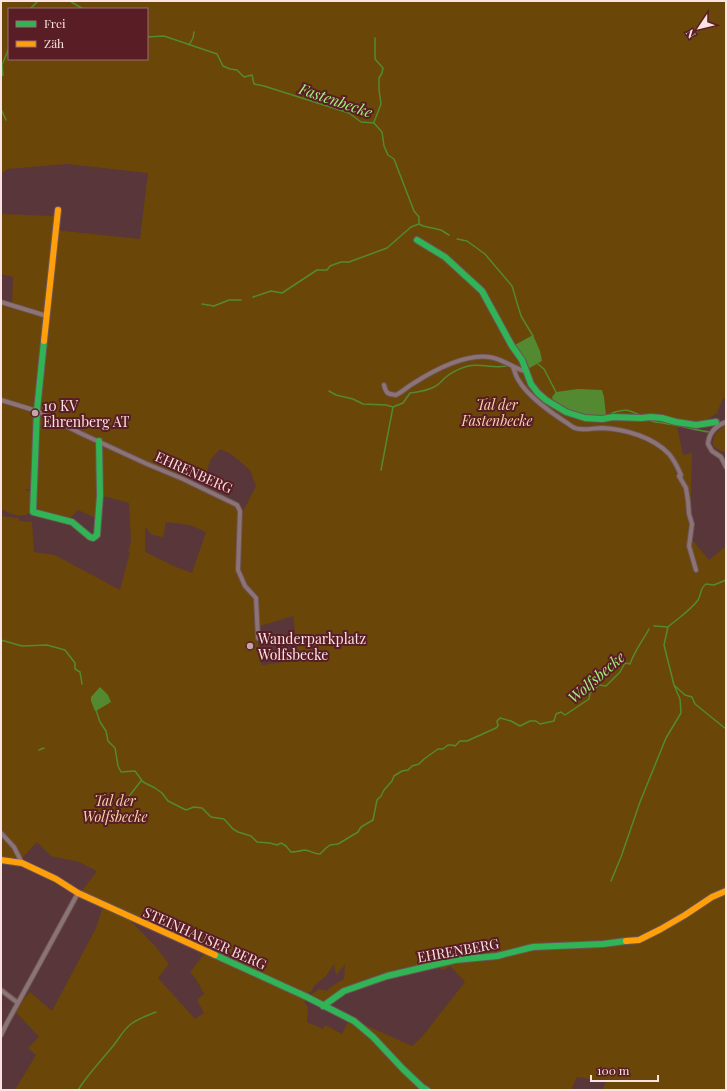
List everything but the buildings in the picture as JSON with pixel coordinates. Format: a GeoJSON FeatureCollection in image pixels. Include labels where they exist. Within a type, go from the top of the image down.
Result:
{"type":"FeatureCollection","features":[{"type":"Feature","properties":{"kind":"street"},"geometry":{"type":"LineString","coordinates":[[58,210],[37,411],[33,512],[72,522],[92,538],[97,535],[100,495],[100,441]]}},
{"type":"Feature","properties":{"kind":"street"},"geometry":{"type":"LineString","coordinates":[[417,240],[445,257],[482,291],[512,346],[522,360],[531,384],[546,400],[566,412],[585,418],[602,419],[613,417],[651,417],[687,424],[716,422]]}},
{"type":"Feature","properties":{"kind":"street"},"geometry":{"type":"LineString","coordinates":[[1,302],[48,316]]}},
{"type":"Feature","properties":{"kind":"street"},"geometry":{"type":"LineString","coordinates":[[384,384],[386,392],[396,395],[435,371],[462,360],[478,357],[490,357],[526,371]]}},
{"type":"Feature","properties":{"kind":"street"},"geometry":{"type":"LineString","coordinates":[[513,367],[519,382],[527,392],[543,406],[575,428],[600,428],[637,434],[649,440],[668,454],[674,462],[679,472],[679,476],[686,488],[689,514],[692,524],[689,546],[696,570]]}},
{"type":"Feature","properties":{"kind":"street","name":"EHRENBERG"},"geometry":{"type":"LineString","coordinates":[[1,400],[37,411],[146,464],[183,479],[237,505],[240,511],[238,570],[245,586],[256,598],[258,638]]}},
{"type":"Feature","properties":{"kind":"street"},"geometry":{"type":"LineString","coordinates":[[726,422],[718,426],[713,431],[710,435],[708,444],[712,451],[721,457],[726,467]]}},
{"type":"Feature","properties":{"kind":"street"},"geometry":{"type":"LineString","coordinates":[[1,833],[14,847],[22,862]]}},
{"type":"Feature","properties":{"kind":"street","name":"STEINHAUSER BERG"},"geometry":{"type":"LineString","coordinates":[[1,860],[22,862],[56,878],[78,893],[307,997],[322,1006]]}},
{"type":"Feature","properties":{"kind":"street","name":"EHRENBERG"},"geometry":{"type":"LineString","coordinates":[[322,1006],[344,991],[387,976],[454,960],[497,956],[533,947],[603,944],[639,940],[662,929],[712,897],[726,891]]}},
{"type":"Feature","properties":{"kind":"street"},"geometry":{"type":"LineString","coordinates":[[1,1035],[78,893]]}},
{"type":"Feature","properties":{"kind":"street"},"geometry":{"type":"LineString","coordinates":[[1,990],[18,1003]]}},
{"type":"Feature","properties":{"kind":"street"},"geometry":{"type":"LineString","coordinates":[[322,1006],[360,1025],[403,1069],[427,1090]]}},
{"type":"Feature","properties":{"kind":"green space"},"geometry":{"type":"Polygon","coordinates":[[[1,1],[726,1],[726,399],[723,398],[717,413],[703,422],[676,422],[683,455],[692,453],[690,537],[709,560],[726,546],[726,1090],[602,1090],[606,1082],[577,1077],[571,1090],[15,1090],[36,1055],[28,1048],[39,1037],[15,1011],[30,992],[52,1011],[96,928],[103,907],[129,919],[156,947],[169,964],[158,978],[195,1019],[204,1013],[197,1000],[204,994],[196,979],[190,972],[205,953],[307,998],[304,1002],[308,1007],[307,1022],[323,1029],[325,1025],[342,1034],[349,1020],[352,1019],[412,1046],[421,1038],[465,982],[450,966],[443,970],[436,966],[369,982],[327,1001],[317,999],[312,994],[319,989],[327,991],[329,988],[344,979],[345,965],[336,975],[334,964],[326,976],[315,985],[311,992],[307,993],[81,892],[97,871],[79,862],[51,856],[37,842],[20,860],[1,858],[1,516],[18,518],[19,521],[32,522],[34,552],[55,555],[120,590],[130,552],[128,551],[131,542],[129,503],[99,495],[98,440],[36,410],[1,400],[1,303],[12,307],[13,277],[1,274],[1,214],[56,216],[55,230],[140,239],[148,173],[67,164],[7,169],[1,174],[1,1]],[[220,449],[210,460],[207,472],[182,477],[233,505],[241,515],[256,486],[250,470],[231,454],[220,449]],[[166,522],[163,537],[153,535],[146,527],[145,552],[192,573],[206,532],[190,525],[166,522]],[[293,616],[257,627],[259,654],[262,665],[299,660],[293,616]]]}},
{"type":"Feature","properties":{"kind":"green space"},"geometry":{"type":"Polygon","coordinates":[[[1,401],[32,410],[33,421],[36,422],[39,414],[95,441],[97,444],[99,495],[96,518],[78,510],[69,519],[35,511],[35,490],[26,489],[25,490],[33,492],[31,512],[20,515],[12,514],[1,509],[1,401]]]}},
{"type":"Feature","properties":{"kind":"green space"},"geometry":{"type":"Polygon","coordinates":[[[726,425],[726,453],[717,449],[713,445],[713,439],[720,429],[726,425]]]}},
{"type":"Feature","properties":{"kind":"shaded area"},"geometry":{"type":"Polygon","coordinates":[[[533,335],[540,351],[542,361],[526,370],[513,346],[533,335]]]}},
{"type":"Feature","properties":{"kind":"shaded area"},"geometry":{"type":"Polygon","coordinates":[[[578,389],[602,390],[606,415],[591,417],[569,413],[553,400],[552,397],[556,392],[578,389]]]}},
{"type":"Feature","properties":{"kind":"shaded area"},"geometry":{"type":"Polygon","coordinates":[[[100,687],[108,695],[111,702],[95,711],[91,697],[100,687]]]}},
{"type":"Feature","properties":{"kind":"waterway"},"geometry":{"type":"LineString","coordinates":[[31,8],[38,1]]}},
{"type":"Feature","properties":{"kind":"waterway","name":"Fastenbecke"},"geometry":{"type":"LineString","coordinates":[[70,1],[81,8]]}},
{"type":"Feature","properties":{"kind":"waterway"},"geometry":{"type":"LineString","coordinates":[[189,45],[193,38],[194,32]]}},
{"type":"Feature","properties":{"kind":"waterway","name":"Fastenbecke"},"geometry":{"type":"LineString","coordinates":[[148,37],[164,36],[217,54],[223,66],[237,70],[244,77],[252,75],[254,84],[349,113],[361,122],[374,123],[382,132],[384,146],[388,155],[394,159],[414,211],[419,217],[419,224],[441,230],[449,235]]}},
{"type":"Feature","properties":{"kind":"waterway"},"geometry":{"type":"LineString","coordinates":[[374,122],[381,104],[379,78],[383,68],[375,59],[375,38]]}},
{"type":"Feature","properties":{"kind":"waterway"},"geometry":{"type":"LineString","coordinates":[[1,76],[3,75],[2,65],[8,50]]}},
{"type":"Feature","properties":{"kind":"waterway"},"geometry":{"type":"LineString","coordinates":[[1,109],[6,120]]}},
{"type":"Feature","properties":{"kind":"waterway"},"geometry":{"type":"LineString","coordinates":[[253,297],[271,291],[282,293],[317,270],[327,270],[330,266],[341,262],[349,262],[387,248],[411,227],[419,224]]}},
{"type":"Feature","properties":{"kind":"waterway","name":"Fastenbecke"},"geometry":{"type":"LineString","coordinates":[[457,239],[467,241],[485,254],[512,286],[521,316],[533,336]]}},
{"type":"Feature","properties":{"kind":"waterway"},"geometry":{"type":"LineString","coordinates":[[202,304],[214,306],[229,300],[241,300]]}},
{"type":"Feature","properties":{"kind":"waterway","name":"Fastenbecke"},"geometry":{"type":"LineString","coordinates":[[538,364],[544,369],[557,394]]}},
{"type":"Feature","properties":{"kind":"waterway"},"geometry":{"type":"LineString","coordinates":[[381,470],[393,407],[403,403],[410,393],[431,388],[451,373],[462,368],[473,365],[496,367],[506,366]]}},
{"type":"Feature","properties":{"kind":"waterway"},"geometry":{"type":"LineString","coordinates":[[329,391],[336,395],[353,399],[363,404],[386,405],[393,407]]}},
{"type":"Feature","properties":{"kind":"waterway","name":"Fastenbecke"},"geometry":{"type":"LineString","coordinates":[[612,413],[627,410],[642,416]]}},
{"type":"Feature","properties":{"kind":"waterway","name":"Fastenbecke"},"geometry":{"type":"LineString","coordinates":[[649,420],[709,432]]}},
{"type":"Feature","properties":{"kind":"waterway","name":"Wolfsbecke"},"geometry":{"type":"LineString","coordinates":[[654,626],[668,627],[695,604],[699,598],[702,588],[706,584],[714,585],[726,580]]}},
{"type":"Feature","properties":{"kind":"waterway"},"geometry":{"type":"LineString","coordinates":[[611,881],[640,802],[666,738],[681,713],[680,699],[674,685],[664,645],[668,627]]}},
{"type":"Feature","properties":{"kind":"waterway","name":"Wolfsbecke"},"geometry":{"type":"LineString","coordinates":[[96,710],[100,722],[106,731],[108,741],[115,748],[118,766],[121,772],[135,771],[143,782],[162,793],[168,801],[186,810],[194,807],[202,808],[211,817],[224,819],[233,829],[251,836],[257,842],[277,845],[281,843],[291,852],[304,850],[320,854],[330,845],[338,844],[358,832],[361,827],[373,820],[377,800],[392,781],[394,776],[402,771],[408,770],[412,766],[419,764],[438,749],[443,749],[448,745],[455,746],[460,741],[467,741],[496,728],[498,726],[497,721],[500,718],[511,721],[520,726],[530,721],[536,721],[540,724],[554,721],[556,714],[561,712],[565,715],[589,699],[590,693],[599,685],[606,686],[620,672],[625,663],[630,664],[649,629]]}},
{"type":"Feature","properties":{"kind":"waterway"},"geometry":{"type":"LineString","coordinates":[[1,640],[22,646],[47,645],[65,650],[75,663],[75,669],[80,672],[82,684]]}},
{"type":"Feature","properties":{"kind":"waterway"},"geometry":{"type":"LineString","coordinates":[[675,686],[685,695],[692,697],[695,704],[726,729]]}},
{"type":"Feature","properties":{"kind":"waterway"},"geometry":{"type":"LineString","coordinates":[[39,750],[44,748]]}},
{"type":"Feature","properties":{"kind":"waterway"},"geometry":{"type":"LineString","coordinates":[[126,800],[141,781]]}},
{"type":"Feature","properties":{"kind":"waterway"},"geometry":{"type":"LineString","coordinates":[[78,1090],[128,1026],[156,1012]]}},
{"type":"Feature","properties":{"kind":"traffic: fast"},"geometry":{"type":"LineString","coordinates":[[417,240],[445,257],[482,291],[512,346],[522,360],[531,384],[546,400],[566,412],[585,418],[602,419],[613,417],[651,417],[696,425],[716,422]]}},
{"type":"Feature","properties":{"kind":"traffic: fast"},"geometry":{"type":"LineString","coordinates":[[44,341],[37,410],[33,512],[72,522],[93,538],[97,535],[100,495],[99,441]]}},
{"type":"Feature","properties":{"kind":"traffic: fast"},"geometry":{"type":"LineString","coordinates":[[323,1006],[344,991],[387,976],[455,960],[497,956],[533,947],[603,944],[626,941]]}},
{"type":"Feature","properties":{"kind":"traffic: fast"},"geometry":{"type":"LineString","coordinates":[[215,955],[307,997],[354,1021],[373,1037],[403,1069],[427,1090]]}},
{"type":"Feature","properties":{"kind":"traffic: slow"},"geometry":{"type":"LineString","coordinates":[[44,341],[58,210]]}},
{"type":"Feature","properties":{"kind":"traffic: slow"},"geometry":{"type":"LineString","coordinates":[[1,860],[22,863],[56,879],[78,893],[215,955]]}},
{"type":"Feature","properties":{"kind":"traffic: slow"},"geometry":{"type":"LineString","coordinates":[[626,941],[639,940],[685,915],[712,897],[726,891]]}},
{"type":"Feature","properties":{"kind":"place","name":"10 KV Ehrenberg AT"},"geometry":{"type":"Point","coordinates":[35,413]}},
{"type":"Feature","properties":{"kind":"place","name":"Wanderparkplatz Wolfsbecke"},"geometry":{"type":"Point","coordinates":[250,646]}},
{"type":"Feature","properties":{"kind":"park label","name":"Tal der Fastenbecke"},"geometry":{"type":"Point","coordinates":[497,412]}},
{"type":"Feature","properties":{"kind":"park label","name":"Tal der Wolfsbecke"},"geometry":{"type":"Point","coordinates":[115,808]}}]}
